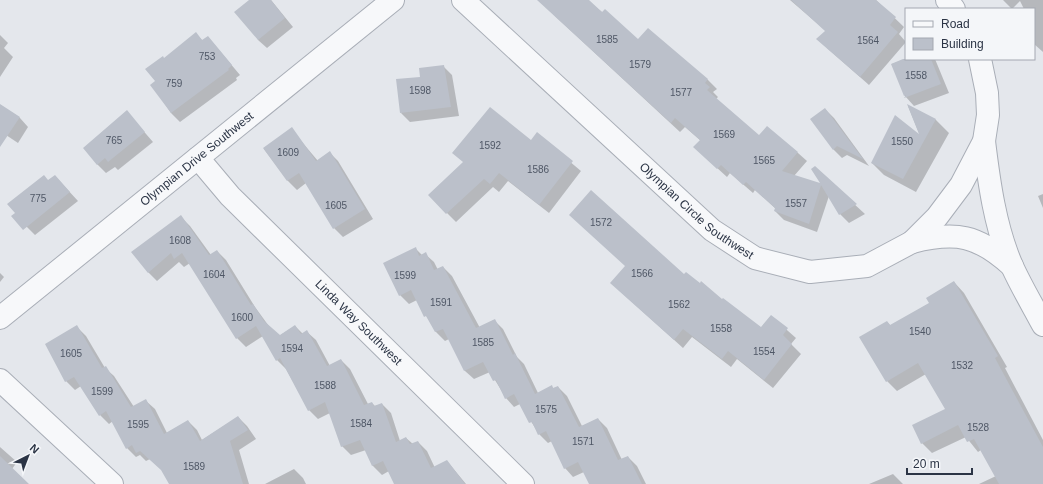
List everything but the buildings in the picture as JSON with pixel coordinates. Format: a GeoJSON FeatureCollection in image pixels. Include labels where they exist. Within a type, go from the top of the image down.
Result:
{"type":"FeatureCollection","features":[{"type":"Feature","properties":{"kind":"street","name":"Olympian Drive Southwest"},"geometry":{"type":"LineString","coordinates":[[0,318],[393,0]]}},
{"type":"Feature","properties":{"kind":"street","name":"Olympian Circle Southwest"},"geometry":{"type":"LineString","coordinates":[[463,0],[712,230],[755,258],[810,272],[867,266],[912,242],[937,217],[961,185],[984,141]]}},
{"type":"Feature","properties":{"kind":"street"},"geometry":{"type":"LineString","coordinates":[[947,0],[953,8]]}},
{"type":"Feature","properties":{"kind":"street"},"geometry":{"type":"LineString","coordinates":[[980,60],[987,93],[988,108],[984,141],[997,218],[1012,266],[1043,325]]}},
{"type":"Feature","properties":{"kind":"street","name":"Linda Way Southwest"},"geometry":{"type":"LineString","coordinates":[[198,158],[230,196],[523,484]]}},
{"type":"Feature","properties":{"kind":"street"},"geometry":{"type":"LineString","coordinates":[[912,242],[937,236],[956,236],[989,248],[1012,266]]}},
{"type":"Feature","properties":{"kind":"street"},"geometry":{"type":"LineString","coordinates":[[0,380],[112,484]]}}]}
